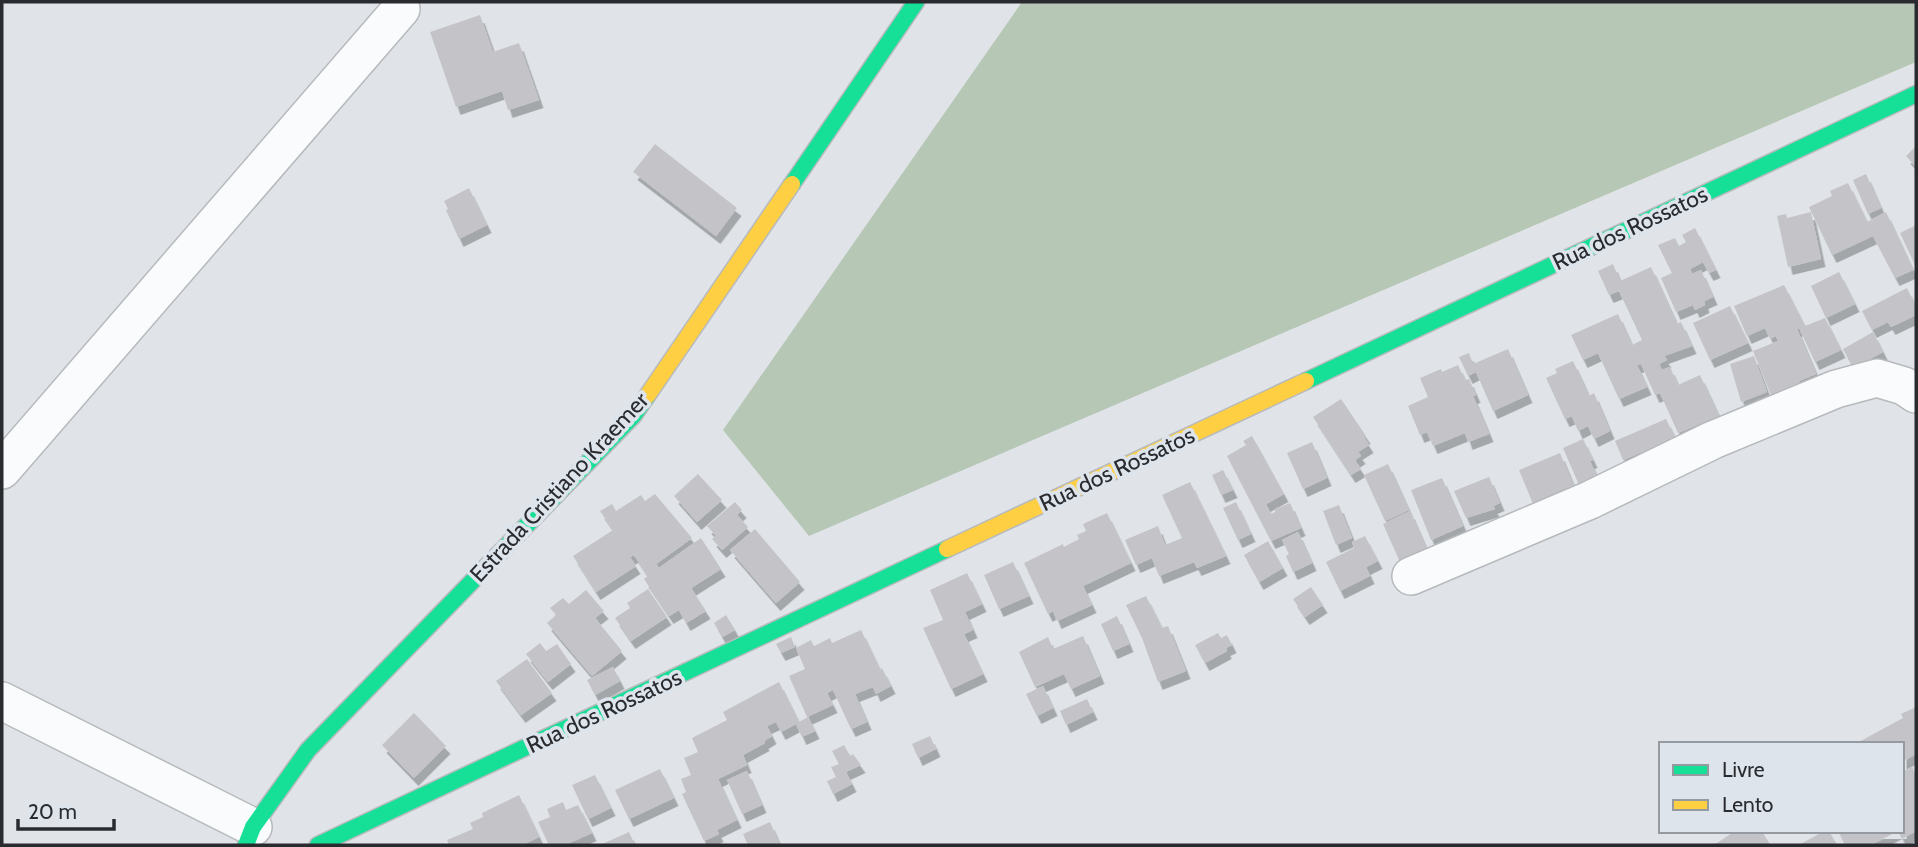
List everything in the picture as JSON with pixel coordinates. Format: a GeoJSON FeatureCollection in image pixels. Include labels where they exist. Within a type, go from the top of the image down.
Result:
{"type":"FeatureCollection","features":[{"type":"Feature","properties":{"kind":"street","name":"Estrada Cristiano Kraemer"},"geometry":{"type":"LineString","coordinates":[[250,836],[308,750],[634,415],[916,2]]}},
{"type":"Feature","properties":{"kind":"street"},"geometry":{"type":"LineString","coordinates":[[2,470],[401,9]]}},
{"type":"Feature","properties":{"kind":"street","name":"Rua dos Rossatos"},"geometry":{"type":"LineString","coordinates":[[318,845],[1916,93]]}},
{"type":"Feature","properties":{"kind":"street"},"geometry":{"type":"LineString","coordinates":[[1411,576],[1590,500],[1713,440],[1836,390],[1877,378],[1903,386],[1916,394]]}},
{"type":"Feature","properties":{"kind":"street"},"geometry":{"type":"LineString","coordinates":[[2,701],[250,836]]}},
{"type":"Feature","properties":{"kind":"green space"},"geometry":{"type":"Polygon","coordinates":[[[1022,2],[1916,2],[1916,62],[809,536],[723,430],[1022,2]]]}},
{"type":"Feature","properties":{"kind":"building"},"geometry":{"type":"Polygon","coordinates":[[[480,15],[493,52],[519,43],[539,100],[508,110],[502,91],[456,107],[430,32],[480,15]]]}},
{"type":"Feature","properties":{"kind":"building"},"geometry":{"type":"Polygon","coordinates":[[[655,144],[737,208],[716,236],[633,172],[655,144]]]}},
{"type":"Feature","properties":{"kind":"building"},"geometry":{"type":"Polygon","coordinates":[[[1916,146],[1916,167],[1906,156],[1916,146]]]}},
{"type":"Feature","properties":{"kind":"building"},"geometry":{"type":"Polygon","coordinates":[[[1866,174],[1881,208],[1868,214],[1853,180],[1866,174]]]}},
{"type":"Feature","properties":{"kind":"building"},"geometry":{"type":"Polygon","coordinates":[[[1848,183],[1867,222],[1886,212],[1913,270],[1895,278],[1873,236],[1832,255],[1809,207],[1832,196],[1830,191],[1848,183]]]}},
{"type":"Feature","properties":{"kind":"building"},"geometry":{"type":"Polygon","coordinates":[[[469,188],[487,225],[459,239],[444,201],[469,188]]]}},
{"type":"Feature","properties":{"kind":"building"},"geometry":{"type":"Polygon","coordinates":[[[1811,212],[1821,259],[1788,267],[1777,216],[1786,214],[1787,218],[1811,212]]]}},
{"type":"Feature","properties":{"kind":"building"},"geometry":{"type":"Polygon","coordinates":[[[1916,225],[1916,267],[1900,233],[1916,225]]]}},
{"type":"Feature","properties":{"kind":"building"},"geometry":{"type":"Polygon","coordinates":[[[1695,228],[1716,270],[1709,273],[1703,262],[1690,269],[1692,274],[1701,270],[1713,297],[1695,310],[1693,305],[1676,312],[1661,278],[1672,273],[1658,245],[1675,238],[1679,246],[1686,242],[1682,235],[1695,228]]]}},
{"type":"Feature","properties":{"kind":"building"},"geometry":{"type":"Polygon","coordinates":[[[1613,264],[1620,281],[1651,267],[1677,324],[1681,322],[1692,346],[1664,356],[1667,360],[1659,364],[1662,370],[1670,367],[1678,385],[1700,375],[1719,416],[1678,433],[1660,393],[1655,395],[1641,364],[1637,365],[1647,387],[1619,399],[1598,353],[1583,360],[1571,335],[1618,314],[1632,345],[1642,340],[1619,291],[1609,295],[1598,271],[1613,264]]]}},
{"type":"Feature","properties":{"kind":"building"},"geometry":{"type":"Polygon","coordinates":[[[1839,272],[1855,304],[1826,318],[1811,286],[1839,272]]]}},
{"type":"Feature","properties":{"kind":"building"},"geometry":{"type":"Polygon","coordinates":[[[1784,285],[1805,326],[1825,318],[1841,350],[1815,362],[1799,328],[1797,329],[1816,374],[1799,381],[1803,390],[1774,402],[1753,351],[1778,341],[1776,336],[1770,339],[1765,328],[1747,336],[1734,306],[1784,285]]]}},
{"type":"Feature","properties":{"kind":"building"},"geometry":{"type":"Polygon","coordinates":[[[1907,288],[1916,307],[1916,315],[1891,327],[1888,322],[1872,330],[1862,311],[1907,288]]]}},
{"type":"Feature","properties":{"kind":"building"},"geometry":{"type":"Polygon","coordinates":[[[1730,306],[1748,343],[1710,360],[1693,323],[1730,306]]]}},
{"type":"Feature","properties":{"kind":"building"},"geometry":{"type":"Polygon","coordinates":[[[1873,332],[1883,352],[1853,368],[1843,349],[1873,332]]]}},
{"type":"Feature","properties":{"kind":"building"},"geometry":{"type":"Polygon","coordinates":[[[1508,349],[1528,395],[1493,411],[1476,372],[1468,376],[1459,357],[1469,353],[1473,364],[1508,349]]]}},
{"type":"Feature","properties":{"kind":"building"},"geometry":{"type":"Polygon","coordinates":[[[1754,356],[1767,392],[1741,402],[1730,364],[1754,356]]]}},
{"type":"Feature","properties":{"kind":"building"},"geometry":{"type":"Polygon","coordinates":[[[1573,361],[1589,396],[1594,393],[1610,431],[1594,439],[1588,426],[1578,431],[1572,416],[1565,419],[1546,378],[1557,373],[1555,369],[1573,361]]]}},
{"type":"Feature","properties":{"kind":"building"},"geometry":{"type":"Polygon","coordinates":[[[1458,365],[1465,380],[1469,379],[1489,434],[1468,442],[1465,433],[1433,446],[1427,432],[1420,435],[1408,406],[1428,397],[1420,378],[1458,365]]]}},
{"type":"Feature","properties":{"kind":"building"},"geometry":{"type":"Polygon","coordinates":[[[1341,399],[1366,436],[1364,437],[1369,445],[1358,452],[1361,456],[1355,460],[1361,469],[1351,475],[1313,417],[1341,399]]]}},
{"type":"Feature","properties":{"kind":"building"},"geometry":{"type":"Polygon","coordinates":[[[1666,419],[1675,438],[1623,460],[1615,441],[1666,419]]]}},
{"type":"Feature","properties":{"kind":"building"},"geometry":{"type":"Polygon","coordinates":[[[1252,436],[1284,494],[1266,504],[1271,514],[1275,509],[1290,503],[1301,528],[1271,541],[1227,456],[1246,445],[1243,441],[1252,436]]]}},
{"type":"Feature","properties":{"kind":"building"},"geometry":{"type":"Polygon","coordinates":[[[1583,439],[1593,460],[1590,461],[1597,477],[1579,485],[1563,448],[1583,439]]]}},
{"type":"Feature","properties":{"kind":"building"},"geometry":{"type":"Polygon","coordinates":[[[1312,442],[1327,478],[1303,489],[1287,453],[1312,442]]]}},
{"type":"Feature","properties":{"kind":"building"},"geometry":{"type":"Polygon","coordinates":[[[1560,453],[1574,487],[1533,504],[1519,470],[1560,453]]]}},
{"type":"Feature","properties":{"kind":"building"},"geometry":{"type":"Polygon","coordinates":[[[1388,464],[1409,510],[1385,521],[1364,475],[1388,464]]]}},
{"type":"Feature","properties":{"kind":"building"},"geometry":{"type":"Polygon","coordinates":[[[1223,470],[1233,490],[1221,495],[1212,475],[1223,470]]]}},
{"type":"Feature","properties":{"kind":"building"},"geometry":{"type":"Polygon","coordinates":[[[698,474],[722,500],[697,522],[674,496],[698,474]]]}},
{"type":"Feature","properties":{"kind":"building"},"geometry":{"type":"Polygon","coordinates":[[[1489,477],[1500,503],[1493,506],[1495,509],[1466,518],[1454,491],[1489,477]]]}},
{"type":"Feature","properties":{"kind":"building"},"geometry":{"type":"Polygon","coordinates":[[[1442,478],[1463,526],[1431,540],[1411,490],[1442,478]]]}},
{"type":"Feature","properties":{"kind":"building"},"geometry":{"type":"Polygon","coordinates":[[[1190,482],[1226,556],[1197,568],[1194,562],[1159,576],[1152,558],[1136,565],[1125,540],[1158,526],[1165,545],[1182,538],[1162,495],[1190,482]]]}},
{"type":"Feature","properties":{"kind":"building"},"geometry":{"type":"Polygon","coordinates":[[[655,494],[692,538],[656,564],[659,568],[701,538],[721,569],[691,588],[706,611],[686,623],[679,610],[669,616],[644,579],[648,576],[634,555],[630,557],[636,566],[596,592],[573,556],[613,530],[600,511],[612,504],[616,511],[641,495],[645,501],[655,494]]]}},
{"type":"Feature","properties":{"kind":"building"},"geometry":{"type":"Polygon","coordinates":[[[735,502],[742,510],[737,515],[748,527],[722,550],[712,539],[716,536],[707,526],[735,502]]]}},
{"type":"Feature","properties":{"kind":"building"},"geometry":{"type":"Polygon","coordinates":[[[1236,502],[1251,534],[1238,540],[1223,508],[1236,502]]]}},
{"type":"Feature","properties":{"kind":"building"},"geometry":{"type":"Polygon","coordinates":[[[1339,505],[1352,538],[1336,545],[1323,511],[1339,505]]]}},
{"type":"Feature","properties":{"kind":"building"},"geometry":{"type":"Polygon","coordinates":[[[1410,511],[1427,550],[1400,562],[1383,524],[1410,511]]]}},
{"type":"Feature","properties":{"kind":"building"},"geometry":{"type":"Polygon","coordinates":[[[1107,513],[1131,563],[1083,586],[1092,605],[1057,621],[1053,611],[1048,614],[1024,563],[1079,539],[1077,535],[1086,531],[1083,524],[1107,513]]]}},
{"type":"Feature","properties":{"kind":"building"},"geometry":{"type":"Polygon","coordinates":[[[755,529],[800,582],[776,603],[730,550],[755,529]]]}},
{"type":"Feature","properties":{"kind":"building"},"geometry":{"type":"Polygon","coordinates":[[[1298,532],[1312,563],[1293,572],[1282,540],[1298,532]]]}},
{"type":"Feature","properties":{"kind":"building"},"geometry":{"type":"Polygon","coordinates":[[[1365,536],[1378,561],[1366,567],[1370,576],[1340,591],[1326,562],[1354,548],[1352,542],[1365,536]]]}},
{"type":"Feature","properties":{"kind":"building"},"geometry":{"type":"Polygon","coordinates":[[[1268,541],[1283,568],[1259,582],[1244,555],[1268,541]]]}},
{"type":"Feature","properties":{"kind":"building"},"geometry":{"type":"Polygon","coordinates":[[[1013,562],[1029,596],[999,609],[984,575],[1013,562]]]}},
{"type":"Feature","properties":{"kind":"building"},"geometry":{"type":"Polygon","coordinates":[[[967,573],[982,604],[965,612],[973,630],[964,634],[983,674],[951,689],[923,628],[943,620],[930,590],[967,573]]]}},
{"type":"Feature","properties":{"kind":"building"},"geometry":{"type":"Polygon","coordinates":[[[1311,587],[1323,605],[1305,617],[1293,599],[1311,587]]]}},
{"type":"Feature","properties":{"kind":"building"},"geometry":{"type":"Polygon","coordinates":[[[648,589],[667,617],[631,641],[615,618],[630,608],[627,603],[648,589]]]}},
{"type":"Feature","properties":{"kind":"building"},"geometry":{"type":"Polygon","coordinates":[[[586,590],[604,611],[595,618],[622,651],[592,676],[547,623],[556,615],[550,608],[563,598],[569,604],[586,590]]]}},
{"type":"Feature","properties":{"kind":"building"},"geometry":{"type":"Polygon","coordinates":[[[1146,596],[1162,628],[1168,626],[1186,671],[1158,682],[1142,638],[1126,605],[1146,596]]]}},
{"type":"Feature","properties":{"kind":"building"},"geometry":{"type":"Polygon","coordinates":[[[726,615],[735,630],[722,637],[714,623],[726,615]]]}},
{"type":"Feature","properties":{"kind":"building"},"geometry":{"type":"Polygon","coordinates":[[[1117,616],[1129,644],[1113,651],[1101,624],[1117,616]]]}},
{"type":"Feature","properties":{"kind":"building"},"geometry":{"type":"Polygon","coordinates":[[[861,630],[880,670],[882,668],[891,686],[876,694],[873,687],[855,694],[867,722],[851,729],[833,690],[827,693],[833,705],[807,717],[789,676],[805,669],[796,648],[811,640],[814,646],[830,638],[832,643],[861,630]]]}},
{"type":"Feature","properties":{"kind":"building"},"geometry":{"type":"Polygon","coordinates":[[[1218,633],[1221,638],[1227,635],[1232,645],[1226,648],[1227,651],[1205,663],[1195,645],[1218,633]]]}},
{"type":"Feature","properties":{"kind":"building"},"geometry":{"type":"Polygon","coordinates":[[[1083,636],[1100,676],[1071,689],[1064,674],[1035,687],[1019,652],[1048,637],[1053,649],[1083,636]]]}},
{"type":"Feature","properties":{"kind":"building"},"geometry":{"type":"Polygon","coordinates":[[[791,637],[795,647],[781,653],[776,644],[791,637]]]}},
{"type":"Feature","properties":{"kind":"building"},"geometry":{"type":"Polygon","coordinates":[[[540,643],[546,651],[557,644],[571,664],[548,682],[526,654],[540,643]]]}},
{"type":"Feature","properties":{"kind":"building"},"geometry":{"type":"Polygon","coordinates":[[[527,659],[552,693],[521,715],[496,681],[527,659]]]}},
{"type":"Feature","properties":{"kind":"building"},"geometry":{"type":"Polygon","coordinates":[[[613,667],[620,681],[595,695],[587,680],[613,667]]]}},
{"type":"Feature","properties":{"kind":"building"},"geometry":{"type":"Polygon","coordinates":[[[779,682],[799,722],[808,717],[815,731],[802,737],[796,724],[781,732],[776,722],[767,726],[772,736],[743,755],[747,765],[718,779],[737,820],[717,830],[719,834],[704,841],[682,794],[686,792],[681,779],[691,775],[684,758],[698,752],[692,738],[727,720],[723,712],[779,682]]]}},
{"type":"Feature","properties":{"kind":"building"},"geometry":{"type":"Polygon","coordinates":[[[1043,686],[1053,708],[1037,716],[1026,694],[1043,686]]]}},
{"type":"Feature","properties":{"kind":"building"},"geometry":{"type":"Polygon","coordinates":[[[1087,699],[1093,712],[1066,725],[1060,711],[1087,699]]]}},
{"type":"Feature","properties":{"kind":"building"},"geometry":{"type":"Polygon","coordinates":[[[1916,707],[1916,754],[1904,761],[1904,742],[1859,742],[1903,718],[1901,714],[1916,707]]]}},
{"type":"Feature","properties":{"kind":"building"},"geometry":{"type":"Polygon","coordinates":[[[414,713],[446,746],[414,778],[382,745],[414,713]]]}},
{"type":"Feature","properties":{"kind":"building"},"geometry":{"type":"Polygon","coordinates":[[[930,736],[936,749],[918,758],[912,744],[930,736]]]}},
{"type":"Feature","properties":{"kind":"building"},"geometry":{"type":"Polygon","coordinates":[[[844,745],[850,756],[853,754],[861,765],[846,772],[852,784],[833,794],[827,781],[836,777],[831,767],[839,764],[832,751],[844,745]]]}},
{"type":"Feature","properties":{"kind":"building"},"geometry":{"type":"Polygon","coordinates":[[[1912,767],[1916,775],[1916,831],[1902,839],[1899,833],[1904,833],[1904,771],[1912,767]]]}},
{"type":"Feature","properties":{"kind":"building"},"geometry":{"type":"Polygon","coordinates":[[[660,769],[674,798],[629,819],[615,790],[660,769]]]}},
{"type":"Feature","properties":{"kind":"building"},"geometry":{"type":"Polygon","coordinates":[[[747,771],[762,805],[742,814],[727,780],[747,771]]]}},
{"type":"Feature","properties":{"kind":"building"},"geometry":{"type":"Polygon","coordinates":[[[595,775],[611,808],[588,819],[572,785],[595,775]]]}},
{"type":"Feature","properties":{"kind":"building"},"geometry":{"type":"Polygon","coordinates":[[[519,795],[539,837],[522,845],[449,845],[447,840],[473,829],[470,823],[483,817],[482,813],[519,795]]]}},
{"type":"Feature","properties":{"kind":"building"},"geometry":{"type":"Polygon","coordinates":[[[563,802],[566,810],[578,805],[592,833],[565,845],[549,845],[538,822],[550,817],[547,809],[563,802]]]}},
{"type":"Feature","properties":{"kind":"building"},"geometry":{"type":"Polygon","coordinates":[[[770,822],[780,845],[748,845],[743,834],[770,822]]]}},
{"type":"Feature","properties":{"kind":"building"},"geometry":{"type":"Polygon","coordinates":[[[629,832],[635,845],[600,845],[629,832]]]}},
{"type":"Feature","properties":{"kind":"building"},"geometry":{"type":"Polygon","coordinates":[[[1732,833],[1763,833],[1770,845],[1714,845],[1732,833]]]}},
{"type":"Feature","properties":{"kind":"building"},"geometry":{"type":"Polygon","coordinates":[[[1820,833],[1830,833],[1837,845],[1799,845],[1820,833]]]}},
{"type":"Feature","properties":{"kind":"building"},"geometry":{"type":"Polygon","coordinates":[[[1839,833],[1894,833],[1871,845],[1845,845],[1839,833]]]}},
{"type":"Feature","properties":{"kind":"traffic: fast"},"geometry":{"type":"LineString","coordinates":[[792,184],[916,2]]}},
{"type":"Feature","properties":{"kind":"traffic: fast"},"geometry":{"type":"LineString","coordinates":[[1306,381],[1916,94]]}},
{"type":"Feature","properties":{"kind":"traffic: fast"},"geometry":{"type":"LineString","coordinates":[[246,845],[253,827],[308,750],[634,415],[647,396]]}},
{"type":"Feature","properties":{"kind":"traffic: fast"},"geometry":{"type":"LineString","coordinates":[[318,845],[947,549]]}},
{"type":"Feature","properties":{"kind":"traffic: slow"},"geometry":{"type":"LineString","coordinates":[[647,396],[792,184]]}},
{"type":"Feature","properties":{"kind":"traffic: slow"},"geometry":{"type":"LineString","coordinates":[[947,549],[1306,381]]}}]}
